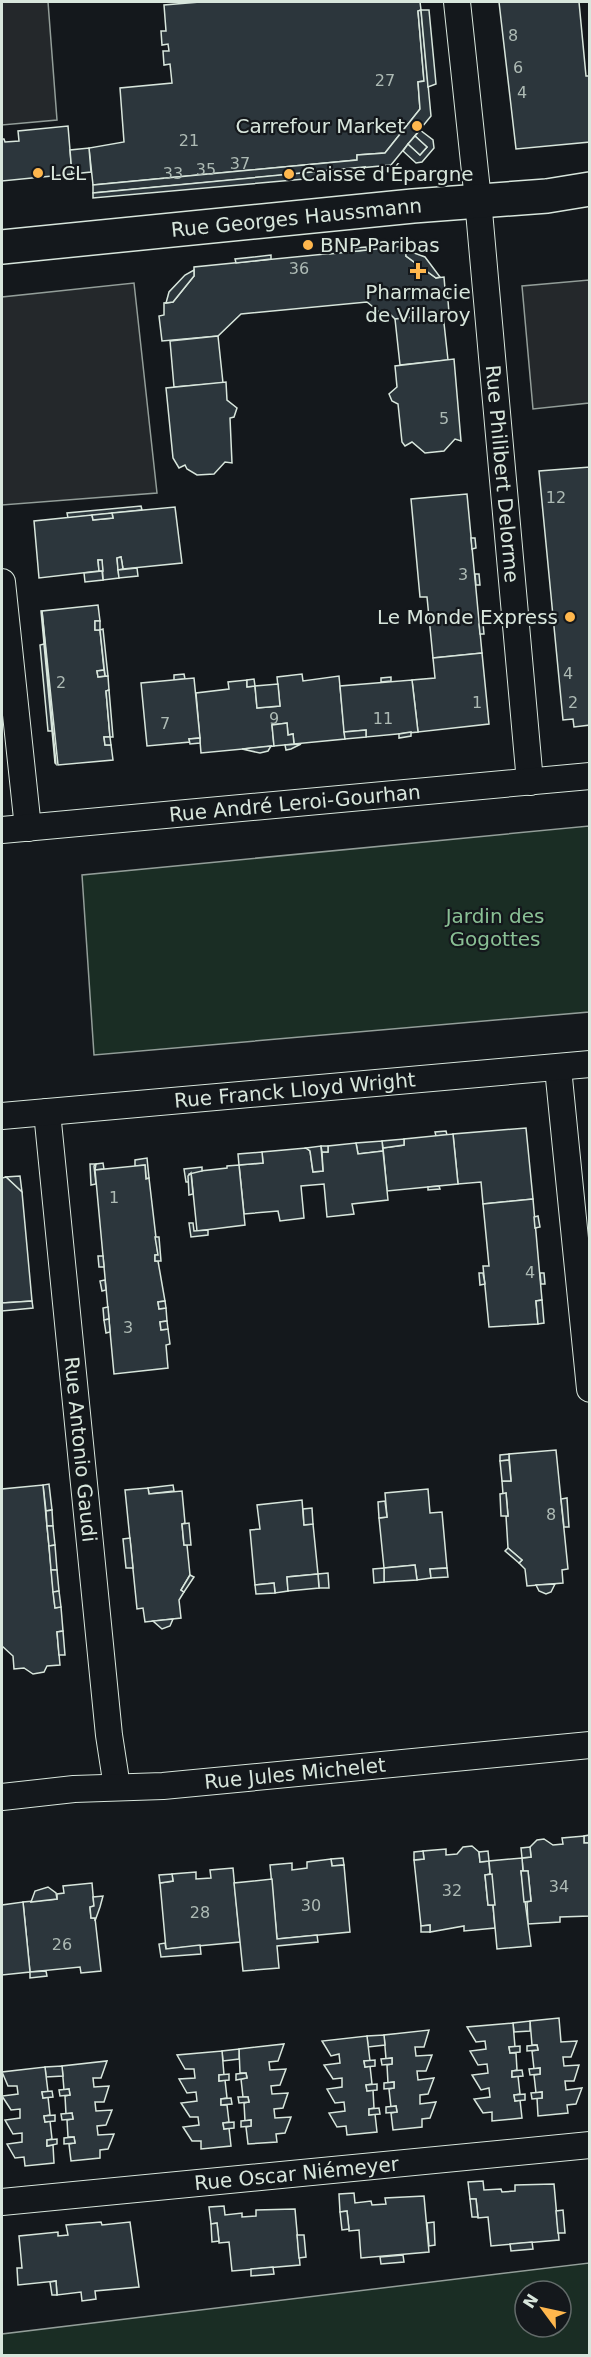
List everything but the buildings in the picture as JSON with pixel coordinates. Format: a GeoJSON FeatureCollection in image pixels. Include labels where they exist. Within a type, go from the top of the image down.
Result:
{"type":"FeatureCollection","features":[{"type":"Feature","properties":{"kind":"street","name":"Rue Philibert Delorme"},"geometry":{"type":"LineString","coordinates":[[457,2],[478,200],[530,782]]}},
{"type":"Feature","properties":{"kind":"street","name":"Rue Georges Haussmann"},"geometry":{"type":"LineString","coordinates":[[2,247],[478,200],[547,196],[590,189]]}},
{"type":"Feature","properties":{"kind":"street"},"geometry":{"type":"LineString","coordinates":[[2,582],[28,828]]}},
{"type":"Feature","properties":{"kind":"street","name":"Rue André Leroi-Gourhan"},"geometry":{"type":"LineString","coordinates":[[2,830],[590,776]]}},
{"type":"Feature","properties":{"kind":"street","name":"Rue Franck Lloyd Wright"},"geometry":{"type":"LineString","coordinates":[[2,1116],[590,1064]]}},
{"type":"Feature","properties":{"kind":"street"},"geometry":{"type":"LineString","coordinates":[[558,1068],[590,1389]]}},
{"type":"Feature","properties":{"kind":"street","name":"Rue Antonio Gaudi"},"geometry":{"type":"LineString","coordinates":[[47,1112],[105,1696],[117,1788]]}},
{"type":"Feature","properties":{"kind":"street","name":"Rue Jules Michelet"},"geometry":{"type":"LineString","coordinates":[[2,1797],[74,1789],[163,1786],[590,1745]]}},
{"type":"Feature","properties":{"kind":"street","name":"Rue Oscar Niémeyer"},"geometry":{"type":"LineString","coordinates":[[2,2202],[590,2145]]}},
{"type":"Feature","properties":{"kind":"green space","name":"Jardin des Gogottes"},"geometry":{"type":"Polygon","coordinates":[[[589,826],[589,1012],[94,1055],[82,875],[589,826]]]}},
{"type":"Feature","properties":{"kind":"green space"},"geometry":{"type":"Polygon","coordinates":[[[589,2263],[589,2355],[2,2355],[2,2334],[589,2263]]]}},
{"type":"Feature","properties":{"kind":"shaded area"},"geometry":{"type":"Polygon","coordinates":[[[2,2],[48,2],[57,120],[2,125],[2,2]]]}},
{"type":"Feature","properties":{"kind":"shaded area"},"geometry":{"type":"Polygon","coordinates":[[[589,280],[589,403],[533,409],[522,286],[589,280]]]}},
{"type":"Feature","properties":{"kind":"shaded area"},"geometry":{"type":"Polygon","coordinates":[[[134,283],[157,493],[2,505],[2,297],[134,283]]]}},
{"type":"Feature","properties":{"kind":"place","name":"Carrefour Market"},"geometry":{"type":"Point","coordinates":[417,126]}},
{"type":"Feature","properties":{"kind":"place","name":"LCL"},"geometry":{"type":"Point","coordinates":[38,173]}},
{"type":"Feature","properties":{"kind":"place","name":"Caisse d'Épargne"},"geometry":{"type":"Point","coordinates":[289,174]}},
{"type":"Feature","properties":{"kind":"place","name":"BNP Paribas"},"geometry":{"type":"Point","coordinates":[308,245]}},
{"type":"Feature","properties":{"kind":"place","name":"Pharmacie de Villaroy"},"geometry":{"type":"Point","coordinates":[418,271]}},
{"type":"Feature","properties":{"kind":"place","name":"Le Monde Express"},"geometry":{"type":"Point","coordinates":[570,617]}}]}
